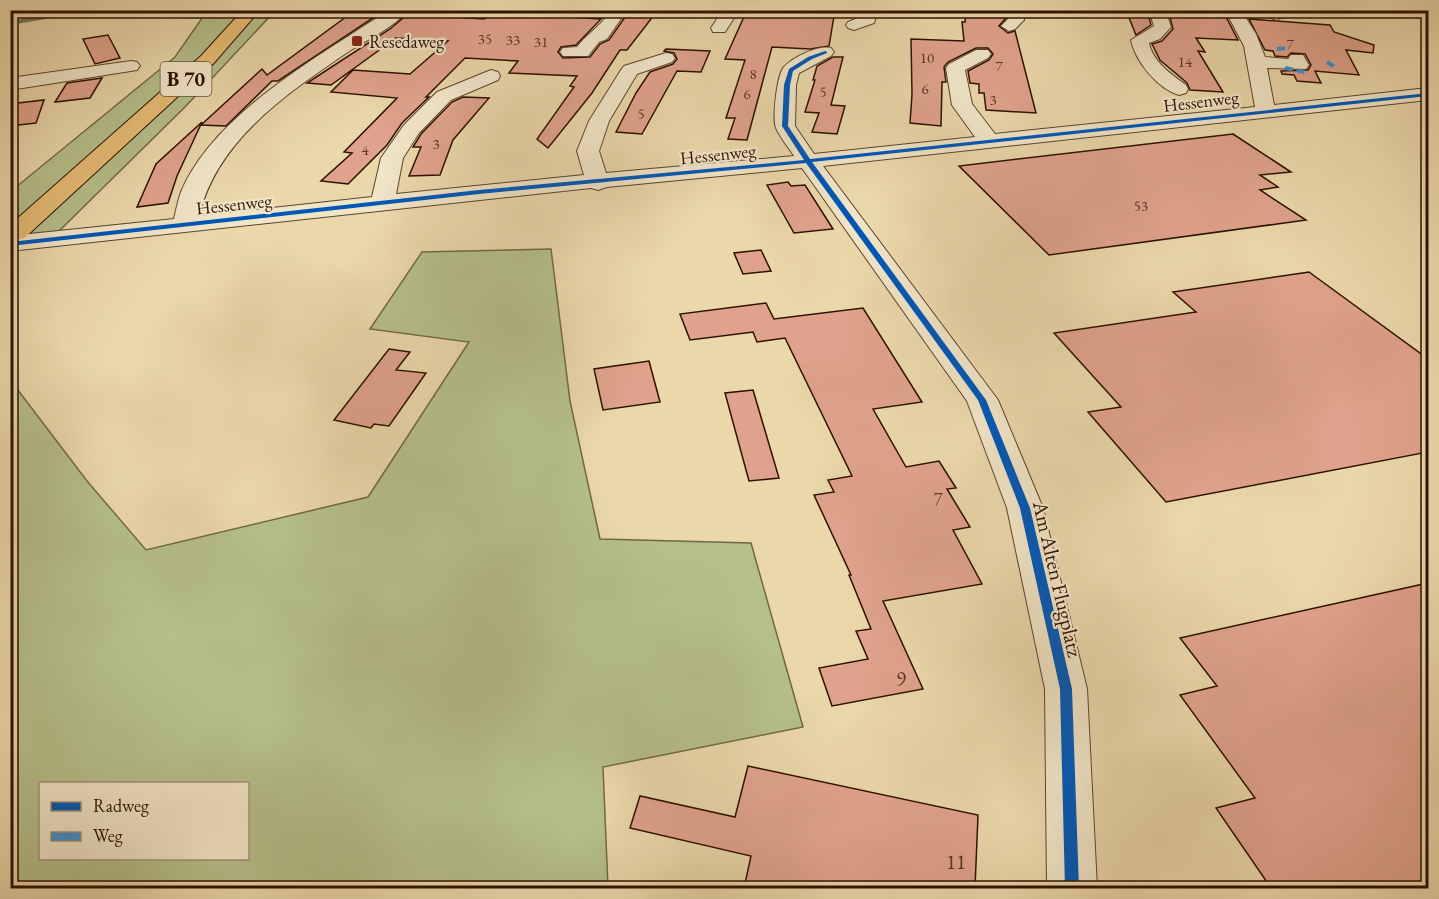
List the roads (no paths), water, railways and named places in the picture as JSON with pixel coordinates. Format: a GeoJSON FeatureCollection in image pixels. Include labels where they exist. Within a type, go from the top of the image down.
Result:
{"type":"FeatureCollection","features":[{"type":"Feature","properties":{"kind":"main road","name":"B 70"},"geometry":{"type":"LineString","coordinates":[[10,238],[207,60],[251,12]]}},
{"type":"Feature","properties":{"kind":"street"},"geometry":{"type":"LineString","coordinates":[[184,226],[197,181],[217,150],[239,126],[305,74],[400,10]]}},
{"type":"Feature","properties":{"kind":"street"},"geometry":{"type":"LineString","coordinates":[[567,10],[619,12]]}},
{"type":"Feature","properties":{"kind":"street"},"geometry":{"type":"LineString","coordinates":[[720,28],[731,10]]}},
{"type":"Feature","properties":{"kind":"street"},"geometry":{"type":"LineString","coordinates":[[854,26],[868,20],[870,10]]}},
{"type":"Feature","properties":{"kind":"street"},"geometry":{"type":"LineString","coordinates":[[1157,10],[1163,27],[1154,35],[1140,39],[1141,46],[1155,67],[1179,88]]}},
{"type":"Feature","properties":{"kind":"street"},"geometry":{"type":"LineString","coordinates":[[1233,10],[1248,34],[1259,62],[1265,110]]}},
{"type":"Feature","properties":{"kind":"street"},"geometry":{"type":"LineString","coordinates":[[569,52],[582,52],[593,38],[601,35],[619,12]]}},
{"type":"Feature","properties":{"kind":"street","name":"Am Alten Flugplatz"},"geometry":{"type":"LineString","coordinates":[[825,52],[791,70],[787,85],[785,126],[982,400],[1025,508],[1066,689],[1072,888]]}},
{"type":"Feature","properties":{"kind":"street"},"geometry":{"type":"LineString","coordinates":[[982,54],[955,68],[962,105],[990,142]]}},
{"type":"Feature","properties":{"kind":"street"},"geometry":{"type":"LineString","coordinates":[[598,183],[588,151],[599,121],[630,70],[666,58]]}},
{"type":"Feature","properties":{"kind":"street"},"geometry":{"type":"LineString","coordinates":[[1259,62],[1300,65],[1297,59]]}},
{"type":"Feature","properties":{"kind":"street"},"geometry":{"type":"LineString","coordinates":[[10,84],[131,66]]}},
{"type":"Feature","properties":{"kind":"street"},"geometry":{"type":"LineString","coordinates":[[382,204],[392,158],[411,129],[444,96],[491,76]]}},
{"type":"Feature","properties":{"kind":"street","name":"Hessenweg"},"geometry":{"type":"LineString","coordinates":[[10,244],[479,192],[598,183],[1428,94]]}},
{"type":"Feature","properties":{"kind":"waterway"},"geometry":{"type":"LineString","coordinates":[[10,23],[87,10]]}},
{"type":"Feature","properties":{"kind":"place","name":"Resedaweg"},"geometry":{"type":"Point","coordinates":[357,41]}}]}
